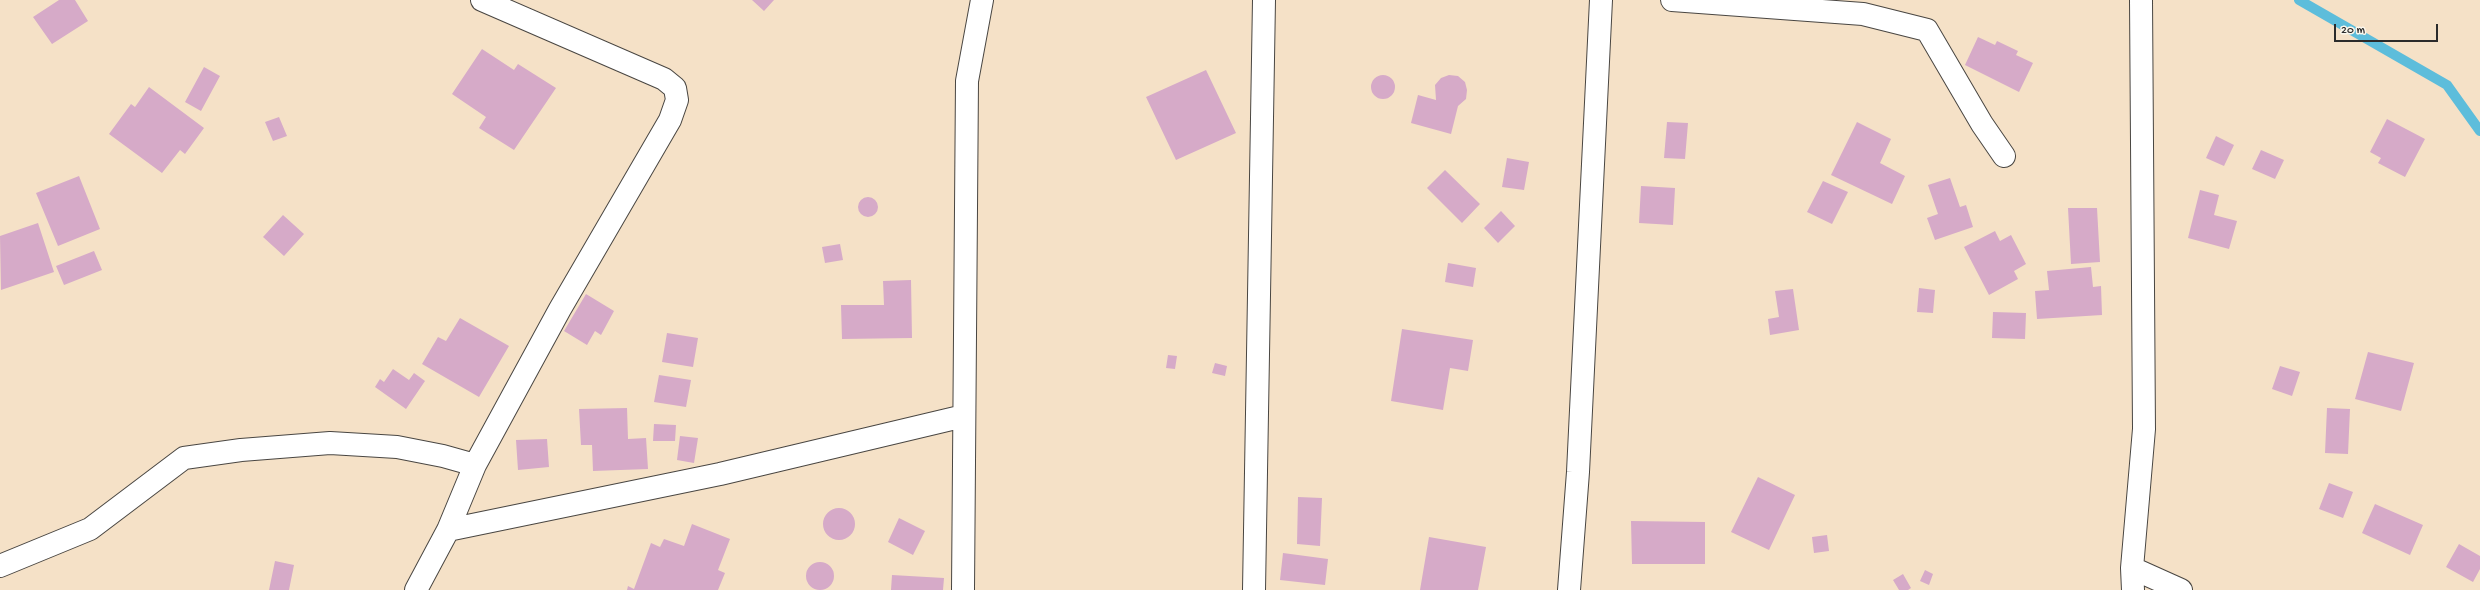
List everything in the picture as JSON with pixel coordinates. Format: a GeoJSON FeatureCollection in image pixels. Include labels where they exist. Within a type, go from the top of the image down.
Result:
{"type":"FeatureCollection","features":[{"type":"Feature","properties":{"kind":"street"},"geometry":{"type":"LineString","coordinates":[[416,590],[448,530],[475,465],[560,309],[670,120],[677,100],[676,88],[664,79],[482,0]]}},
{"type":"Feature","properties":{"kind":"street"},"geometry":{"type":"LineString","coordinates":[[963,590],[967,81],[982,0]]}},
{"type":"Feature","properties":{"kind":"street"},"geometry":{"type":"LineString","coordinates":[[1254,590],[1264,0]]}},
{"type":"Feature","properties":{"kind":"street"},"geometry":{"type":"LineString","coordinates":[[1569,590],[1578,472],[1602,0]]}},
{"type":"Feature","properties":{"kind":"street"},"geometry":{"type":"LineString","coordinates":[[1672,0],[1863,14],[1927,30],[1982,124],[2004,156]]}},
{"type":"Feature","properties":{"kind":"street"},"geometry":{"type":"LineString","coordinates":[[2133,590],[2132,568],[2144,429],[2141,0]]}},
{"type":"Feature","properties":{"kind":"street"},"geometry":{"type":"LineString","coordinates":[[448,530],[720,474],[964,416]]}},
{"type":"Feature","properties":{"kind":"street"},"geometry":{"type":"LineString","coordinates":[[0,566],[90,529],[184,458],[241,450],[330,444],[397,448],[443,456],[475,465]]}},
{"type":"Feature","properties":{"kind":"street"},"geometry":{"type":"LineString","coordinates":[[2132,568],[2181,590]]}},
{"type":"Feature","properties":{"kind":"building"},"geometry":{"type":"Polygon","coordinates":[[[59,0],[75,0],[88,21],[52,44],[33,17],[59,0]]]}},
{"type":"Feature","properties":{"kind":"building"},"geometry":{"type":"Polygon","coordinates":[[[752,0],[774,0],[764,11],[752,0]]]}},
{"type":"Feature","properties":{"kind":"building"},"geometry":{"type":"Polygon","coordinates":[[[1978,37],[1995,45],[1997,41],[2018,51],[2016,55],[2033,63],[2019,92],[1965,65],[1978,37]]]}},
{"type":"Feature","properties":{"kind":"building"},"geometry":{"type":"Polygon","coordinates":[[[482,49],[514,70],[518,64],[556,88],[514,150],[479,128],[486,117],[452,94],[482,49]]]}},
{"type":"Feature","properties":{"kind":"building"},"geometry":{"type":"Polygon","coordinates":[[[204,67],[220,76],[201,111],[185,102],[204,67]]]}},
{"type":"Feature","properties":{"kind":"building"},"geometry":{"type":"Polygon","coordinates":[[[1206,70],[1236,133],[1176,160],[1146,97],[1206,70]]]}},
{"type":"Feature","properties":{"kind":"building"},"geometry":{"type":"Polygon","coordinates":[[[1383,75],[1392,78],[1395,87],[1392,96],[1383,99],[1374,96],[1371,87],[1374,78],[1383,75]]]}},
{"type":"Feature","properties":{"kind":"building"},"geometry":{"type":"Polygon","coordinates":[[[1449,75],[1458,76],[1465,82],[1467,90],[1466,99],[1458,106],[1451,134],[1411,123],[1418,95],[1436,100],[1435,85],[1441,78],[1449,75]]]}},
{"type":"Feature","properties":{"kind":"building"},"geometry":{"type":"Polygon","coordinates":[[[149,87],[204,128],[185,154],[180,150],[162,173],[109,134],[131,104],[135,107],[149,87]]]}},
{"type":"Feature","properties":{"kind":"building"},"geometry":{"type":"Polygon","coordinates":[[[279,117],[287,136],[273,141],[265,122],[279,117]]]}},
{"type":"Feature","properties":{"kind":"building"},"geometry":{"type":"Polygon","coordinates":[[[2387,119],[2425,139],[2405,177],[2378,163],[2381,158],[2370,152],[2387,119]]]}},
{"type":"Feature","properties":{"kind":"building"},"geometry":{"type":"Polygon","coordinates":[[[1667,122],[1688,123],[1685,159],[1664,158],[1667,122]]]}},
{"type":"Feature","properties":{"kind":"building"},"geometry":{"type":"Polygon","coordinates":[[[1857,122],[1891,139],[1880,163],[1905,176],[1892,204],[1831,175],[1857,122]]]}},
{"type":"Feature","properties":{"kind":"building"},"geometry":{"type":"Polygon","coordinates":[[[2216,136],[2234,145],[2224,166],[2206,158],[2216,136]]]}},
{"type":"Feature","properties":{"kind":"building"},"geometry":{"type":"Polygon","coordinates":[[[2261,150],[2284,160],[2275,179],[2252,169],[2261,150]]]}},
{"type":"Feature","properties":{"kind":"building"},"geometry":{"type":"Polygon","coordinates":[[[1507,158],[1529,162],[1524,190],[1502,187],[1507,158]]]}},
{"type":"Feature","properties":{"kind":"building"},"geometry":{"type":"Polygon","coordinates":[[[1445,170],[1480,204],[1462,223],[1427,188],[1445,170]]]}},
{"type":"Feature","properties":{"kind":"building"},"geometry":{"type":"Polygon","coordinates":[[[79,176],[100,229],[58,246],[36,193],[79,176]]]}},
{"type":"Feature","properties":{"kind":"building"},"geometry":{"type":"Polygon","coordinates":[[[1950,178],[1960,207],[1966,205],[1973,227],[1935,240],[1927,218],[1938,214],[1928,185],[1950,178]]]}},
{"type":"Feature","properties":{"kind":"building"},"geometry":{"type":"Polygon","coordinates":[[[1823,181],[1848,192],[1832,224],[1807,212],[1823,181]]]}},
{"type":"Feature","properties":{"kind":"building"},"geometry":{"type":"Polygon","coordinates":[[[1641,186],[1675,188],[1673,225],[1639,223],[1641,186]]]}},
{"type":"Feature","properties":{"kind":"building"},"geometry":{"type":"Polygon","coordinates":[[[2200,190],[2219,195],[2214,215],[2237,221],[2229,249],[2188,238],[2200,190]]]}},
{"type":"Feature","properties":{"kind":"building"},"geometry":{"type":"Polygon","coordinates":[[[864,197],[872,197],[878,203],[878,211],[872,217],[864,217],[858,211],[858,203],[864,197]]]}},
{"type":"Feature","properties":{"kind":"building"},"geometry":{"type":"Polygon","coordinates":[[[2068,208],[2097,208],[2100,262],[2071,264],[2068,208]]]}},
{"type":"Feature","properties":{"kind":"building"},"geometry":{"type":"Polygon","coordinates":[[[1501,211],[1515,226],[1498,243],[1484,228],[1501,211]]]}},
{"type":"Feature","properties":{"kind":"building"},"geometry":{"type":"Polygon","coordinates":[[[283,215],[304,234],[284,256],[263,237],[283,215]]]}},
{"type":"Feature","properties":{"kind":"building"},"geometry":{"type":"Polygon","coordinates":[[[38,223],[54,272],[1,290],[0,236],[38,223]]]}},
{"type":"Feature","properties":{"kind":"building"},"geometry":{"type":"Polygon","coordinates":[[[1995,231],[2000,241],[2011,235],[2026,264],[2014,271],[2018,279],[1989,295],[1964,247],[1995,231]]]}},
{"type":"Feature","properties":{"kind":"building"},"geometry":{"type":"Polygon","coordinates":[[[840,244],[843,260],[825,263],[822,247],[840,244]]]}},
{"type":"Feature","properties":{"kind":"building"},"geometry":{"type":"Polygon","coordinates":[[[94,251],[102,270],[64,285],[56,266],[94,251]]]}},
{"type":"Feature","properties":{"kind":"building"},"geometry":{"type":"Polygon","coordinates":[[[1448,263],[1476,268],[1473,287],[1445,282],[1448,263]]]}},
{"type":"Feature","properties":{"kind":"building"},"geometry":{"type":"Polygon","coordinates":[[[2091,267],[2093,287],[2101,286],[2102,315],[2037,319],[2035,291],[2049,290],[2047,271],[2091,267]]]}},
{"type":"Feature","properties":{"kind":"building"},"geometry":{"type":"Polygon","coordinates":[[[911,280],[912,338],[842,339],[841,305],[884,305],[883,281],[911,280]]]}},
{"type":"Feature","properties":{"kind":"building"},"geometry":{"type":"Polygon","coordinates":[[[1919,288],[1935,290],[1933,313],[1917,312],[1919,288]]]}},
{"type":"Feature","properties":{"kind":"building"},"geometry":{"type":"Polygon","coordinates":[[[1793,289],[1799,330],[1770,335],[1768,319],[1779,317],[1775,291],[1793,289]]]}},
{"type":"Feature","properties":{"kind":"building"},"geometry":{"type":"Polygon","coordinates":[[[586,294],[614,311],[601,335],[595,331],[587,345],[564,331],[586,294]]]}},
{"type":"Feature","properties":{"kind":"building"},"geometry":{"type":"Polygon","coordinates":[[[1993,312],[2026,313],[2025,339],[1992,338],[1993,312]]]}},
{"type":"Feature","properties":{"kind":"building"},"geometry":{"type":"Polygon","coordinates":[[[460,318],[509,346],[479,397],[422,364],[438,337],[446,341],[460,318]]]}},
{"type":"Feature","properties":{"kind":"building"},"geometry":{"type":"Polygon","coordinates":[[[1402,329],[1473,340],[1468,371],[1450,368],[1443,410],[1391,401],[1402,329]]]}},
{"type":"Feature","properties":{"kind":"building"},"geometry":{"type":"Polygon","coordinates":[[[667,333],[698,338],[693,367],[662,362],[667,333]]]}},
{"type":"Feature","properties":{"kind":"building"},"geometry":{"type":"Polygon","coordinates":[[[2368,352],[2414,363],[2401,411],[2355,399],[2368,352]]]}},
{"type":"Feature","properties":{"kind":"building"},"geometry":{"type":"Polygon","coordinates":[[[1168,355],[1177,356],[1175,369],[1166,368],[1168,355]]]}},
{"type":"Feature","properties":{"kind":"building"},"geometry":{"type":"Polygon","coordinates":[[[1215,363],[1227,366],[1225,376],[1212,373],[1215,363]]]}},
{"type":"Feature","properties":{"kind":"building"},"geometry":{"type":"Polygon","coordinates":[[[2280,366],[2300,372],[2292,396],[2272,389],[2280,366]]]}},
{"type":"Feature","properties":{"kind":"building"},"geometry":{"type":"Polygon","coordinates":[[[393,369],[409,380],[414,373],[425,381],[406,409],[375,387],[380,379],[384,382],[393,369]]]}},
{"type":"Feature","properties":{"kind":"building"},"geometry":{"type":"Polygon","coordinates":[[[659,375],[691,380],[686,407],[654,402],[659,375]]]}},
{"type":"Feature","properties":{"kind":"building"},"geometry":{"type":"Polygon","coordinates":[[[627,408],[628,439],[646,438],[648,469],[593,471],[592,445],[581,445],[579,409],[627,408]]]}},
{"type":"Feature","properties":{"kind":"building"},"geometry":{"type":"Polygon","coordinates":[[[2327,408],[2350,409],[2348,454],[2325,453],[2327,408]]]}},
{"type":"Feature","properties":{"kind":"building"},"geometry":{"type":"Polygon","coordinates":[[[654,424],[676,425],[675,441],[653,441],[654,424]]]}},
{"type":"Feature","properties":{"kind":"building"},"geometry":{"type":"Polygon","coordinates":[[[680,436],[698,438],[694,463],[677,460],[680,436]]]}},
{"type":"Feature","properties":{"kind":"building"},"geometry":{"type":"Polygon","coordinates":[[[547,439],[549,467],[518,470],[516,440],[547,439]]]}},
{"type":"Feature","properties":{"kind":"building"},"geometry":{"type":"Polygon","coordinates":[[[1758,477],[1795,495],[1769,550],[1731,532],[1758,477]]]}},
{"type":"Feature","properties":{"kind":"building"},"geometry":{"type":"Polygon","coordinates":[[[2329,483],[2353,492],[2343,518],[2319,509],[2329,483]]]}},
{"type":"Feature","properties":{"kind":"building"},"geometry":{"type":"Polygon","coordinates":[[[1298,497],[1322,498],[1320,546],[1297,544],[1298,497]]]}},
{"type":"Feature","properties":{"kind":"building"},"geometry":{"type":"Polygon","coordinates":[[[2375,504],[2423,525],[2410,555],[2362,533],[2375,504]]]}},
{"type":"Feature","properties":{"kind":"building"},"geometry":{"type":"Polygon","coordinates":[[[839,508],[845,509],[852,515],[855,524],[854,530],[848,537],[839,540],[833,539],[826,533],[823,524],[824,518],[830,511],[839,508]]]}},
{"type":"Feature","properties":{"kind":"building"},"geometry":{"type":"Polygon","coordinates":[[[899,518],[925,531],[913,555],[888,542],[899,518]]]}},
{"type":"Feature","properties":{"kind":"building"},"geometry":{"type":"Polygon","coordinates":[[[1631,521],[1705,522],[1705,564],[1632,564],[1631,521]]]}},
{"type":"Feature","properties":{"kind":"building"},"geometry":{"type":"Polygon","coordinates":[[[692,524],[730,539],[718,570],[725,573],[718,590],[627,590],[628,586],[634,589],[651,543],[660,547],[664,539],[684,546],[692,524]]]}},
{"type":"Feature","properties":{"kind":"building"},"geometry":{"type":"Polygon","coordinates":[[[1827,535],[1829,551],[1814,553],[1812,537],[1827,535]]]}},
{"type":"Feature","properties":{"kind":"building"},"geometry":{"type":"Polygon","coordinates":[[[1429,537],[1486,547],[1478,590],[1420,590],[1429,537]]]}},
{"type":"Feature","properties":{"kind":"building"},"geometry":{"type":"Polygon","coordinates":[[[2459,544],[2480,556],[2480,569],[2473,582],[2446,567],[2459,544]]]}},
{"type":"Feature","properties":{"kind":"building"},"geometry":{"type":"Polygon","coordinates":[[[1283,553],[1328,559],[1325,585],[1280,580],[1283,553]]]}},
{"type":"Feature","properties":{"kind":"building"},"geometry":{"type":"Polygon","coordinates":[[[275,561],[294,565],[289,590],[269,590],[275,561]]]}},
{"type":"Feature","properties":{"kind":"building"},"geometry":{"type":"Polygon","coordinates":[[[820,562],[826,563],[830,566],[833,570],[833,582],[830,586],[826,589],[820,590],[814,589],[810,586],[807,582],[806,576],[807,570],[810,566],[814,563],[820,562]]]}},
{"type":"Feature","properties":{"kind":"building"},"geometry":{"type":"Polygon","coordinates":[[[1925,570],[1933,574],[1929,585],[1920,581],[1925,570]]]}},
{"type":"Feature","properties":{"kind":"building"},"geometry":{"type":"Polygon","coordinates":[[[1903,574],[1911,588],[1908,590],[1899,590],[1893,580],[1903,574]]]}},
{"type":"Feature","properties":{"kind":"building"},"geometry":{"type":"Polygon","coordinates":[[[892,575],[944,578],[943,590],[891,590],[892,575]]]}},
{"type":"Feature","properties":{"kind":"waterway"},"geometry":{"type":"LineString","coordinates":[[2299,0],[2447,85],[2480,131]]}}]}
